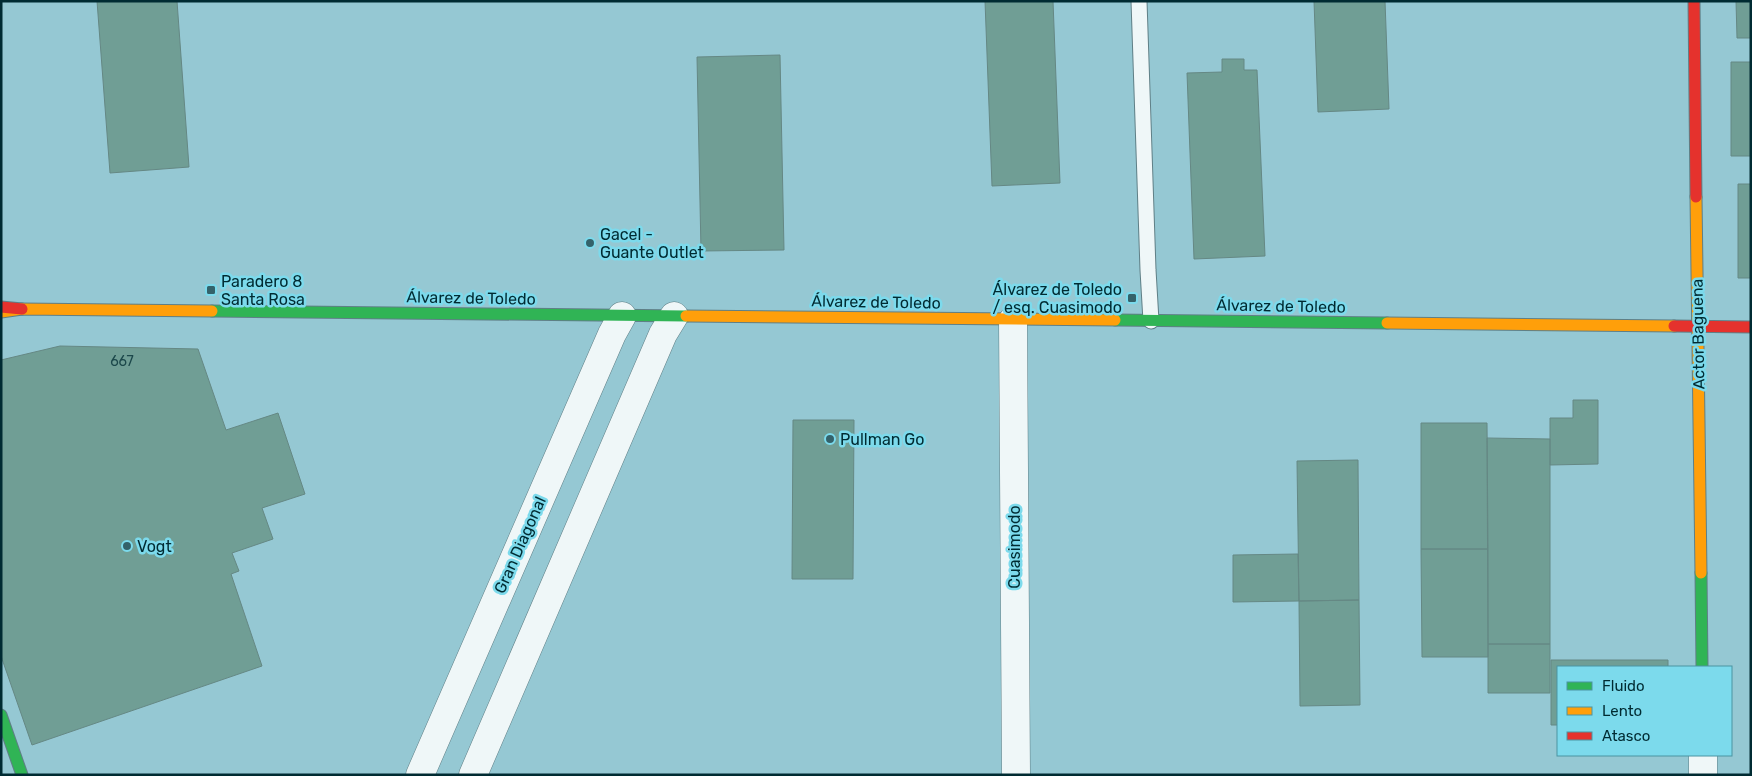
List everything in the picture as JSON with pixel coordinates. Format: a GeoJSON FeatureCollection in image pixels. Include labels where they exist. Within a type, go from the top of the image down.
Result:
{"type":"FeatureCollection","features":[{"type":"Feature","properties":{"kind":"street","name":"Actor Baguena"},"geometry":{"type":"LineString","coordinates":[[1694,1],[1702,666]]}},
{"type":"Feature","properties":{"kind":"street"},"geometry":{"type":"LineString","coordinates":[[1,307],[22,310]]}},
{"type":"Feature","properties":{"kind":"street","name":"Álvarez de Toledo"},"geometry":{"type":"LineString","coordinates":[[1,312],[22,310],[1751,327]]}},
{"type":"Feature","properties":{"kind":"street","name":"Gran Diagonal"},"geometry":{"type":"LineString","coordinates":[[420,775],[612,334],[622,316]]}},
{"type":"Feature","properties":{"kind":"street"},"geometry":{"type":"LineString","coordinates":[[473,775],[663,334],[674,316]]}},
{"type":"Feature","properties":{"kind":"street","name":"Cuasimodo"},"geometry":{"type":"LineString","coordinates":[[1012,320],[1016,775]]}},
{"type":"Feature","properties":{"kind":"street"},"geometry":{"type":"LineString","coordinates":[[1,716],[22,775]]}},
{"type":"Feature","properties":{"kind":"street"},"geometry":{"type":"LineString","coordinates":[[1703,756],[1703,775]]}},
{"type":"Feature","properties":{"kind":"lane"},"geometry":{"type":"LineString","coordinates":[[1140,1],[1151,321]]}},
{"type":"Feature","properties":{"kind":"building"},"geometry":{"type":"Polygon","coordinates":[[[97,1],[177,1],[189,167],[110,173],[97,1]]]}},
{"type":"Feature","properties":{"kind":"building"},"geometry":{"type":"Polygon","coordinates":[[[985,1],[1053,1],[1060,183],[992,186],[985,1]]]}},
{"type":"Feature","properties":{"kind":"building"},"geometry":{"type":"Polygon","coordinates":[[[1314,1],[1385,1],[1389,109],[1318,112],[1314,1]]]}},
{"type":"Feature","properties":{"kind":"building"},"geometry":{"type":"Polygon","coordinates":[[[1736,1],[1751,1],[1751,38],[1737,38],[1736,1]]]}},
{"type":"Feature","properties":{"kind":"building"},"geometry":{"type":"Polygon","coordinates":[[[780,55],[784,250],[701,251],[697,57],[780,55]]]}},
{"type":"Feature","properties":{"kind":"building"},"geometry":{"type":"Polygon","coordinates":[[[1222,59],[1244,59],[1244,70],[1257,70],[1265,256],[1194,259],[1187,73],[1222,72],[1222,59]]]}},
{"type":"Feature","properties":{"kind":"building"},"geometry":{"type":"Polygon","coordinates":[[[1731,62],[1751,62],[1751,156],[1731,156],[1731,62]]]}},
{"type":"Feature","properties":{"kind":"building"},"geometry":{"type":"Polygon","coordinates":[[[1738,184],[1751,184],[1751,278],[1738,278],[1738,184]]]}},
{"type":"Feature","properties":{"kind":"building","name":"Vogt"},"geometry":{"type":"Polygon","coordinates":[[[60,346],[198,349],[226,430],[278,413],[305,494],[262,508],[273,539],[232,553],[239,571],[231,574],[262,666],[32,745],[1,656],[1,360],[60,346]]]}},
{"type":"Feature","properties":{"kind":"building"},"geometry":{"type":"Polygon","coordinates":[[[1573,400],[1598,400],[1598,464],[1550,465],[1550,418],[1573,418],[1573,400]]]}},
{"type":"Feature","properties":{"kind":"building"},"geometry":{"type":"Polygon","coordinates":[[[793,420],[854,420],[853,579],[792,579],[793,420]]]}},
{"type":"Feature","properties":{"kind":"building"},"geometry":{"type":"Polygon","coordinates":[[[1421,423],[1487,423],[1488,549],[1421,549],[1421,423]]]}},
{"type":"Feature","properties":{"kind":"building"},"geometry":{"type":"Polygon","coordinates":[[[1487,438],[1550,439],[1550,644],[1488,644],[1487,438]]]}},
{"type":"Feature","properties":{"kind":"building"},"geometry":{"type":"Polygon","coordinates":[[[1358,460],[1359,600],[1299,601],[1297,461],[1358,460]]]}},
{"type":"Feature","properties":{"kind":"building"},"geometry":{"type":"Polygon","coordinates":[[[1421,549],[1488,549],[1488,657],[1422,657],[1421,549]]]}},
{"type":"Feature","properties":{"kind":"building"},"geometry":{"type":"Polygon","coordinates":[[[1298,554],[1299,601],[1233,602],[1233,555],[1298,554]]]}},
{"type":"Feature","properties":{"kind":"building"},"geometry":{"type":"Polygon","coordinates":[[[1359,600],[1360,705],[1300,706],[1299,601],[1359,600]]]}},
{"type":"Feature","properties":{"kind":"building"},"geometry":{"type":"Polygon","coordinates":[[[1488,644],[1550,644],[1550,693],[1488,693],[1488,644]]]}},
{"type":"Feature","properties":{"kind":"building"},"geometry":{"type":"Polygon","coordinates":[[[1551,660],[1668,660],[1668,666],[1557,666],[1557,725],[1551,725],[1551,660]]]}},
{"type":"Feature","properties":{"kind":"traffic: fast"},"geometry":{"type":"LineString","coordinates":[[212,311],[686,316]]}},
{"type":"Feature","properties":{"kind":"traffic: fast"},"geometry":{"type":"LineString","coordinates":[[1115,320],[1387,323]]}},
{"type":"Feature","properties":{"kind":"traffic: fast"},"geometry":{"type":"LineString","coordinates":[[1701,573],[1702,666]]}},
{"type":"Feature","properties":{"kind":"traffic: fast"},"geometry":{"type":"LineString","coordinates":[[1,715],[22,775]]}},
{"type":"Feature","properties":{"kind":"traffic: slow"},"geometry":{"type":"LineString","coordinates":[[1696,197],[1701,573]]}},
{"type":"Feature","properties":{"kind":"traffic: slow"},"geometry":{"type":"LineString","coordinates":[[1,312],[22,309],[212,311]]}},
{"type":"Feature","properties":{"kind":"traffic: slow"},"geometry":{"type":"LineString","coordinates":[[686,316],[1115,320]]}},
{"type":"Feature","properties":{"kind":"traffic: slow"},"geometry":{"type":"LineString","coordinates":[[1387,323],[1674,326]]}},
{"type":"Feature","properties":{"kind":"traffic: jam"},"geometry":{"type":"LineString","coordinates":[[1694,1],[1696,197]]}},
{"type":"Feature","properties":{"kind":"traffic: jam"},"geometry":{"type":"LineString","coordinates":[[1,307],[22,309]]}},
{"type":"Feature","properties":{"kind":"traffic: jam"},"geometry":{"type":"LineString","coordinates":[[1674,326],[1751,327]]}},
{"type":"Feature","properties":{"kind":"place","name":"Gacel - Guante Outlet"},"geometry":{"type":"Point","coordinates":[590,243]}},
{"type":"Feature","properties":{"kind":"place","name":"Paradero 8 Santa Rosa"},"geometry":{"type":"Point","coordinates":[211,290]}},
{"type":"Feature","properties":{"kind":"place","name":"Álvarez de Toledo / esq. Cuasimodo"},"geometry":{"type":"Point","coordinates":[1132,298]}},
{"type":"Feature","properties":{"kind":"place","name":"Pullman Go"},"geometry":{"type":"Point","coordinates":[830,439]}},
{"type":"Feature","properties":{"kind":"place","name":"Vogt"},"geometry":{"type":"Point","coordinates":[127,546]}}]}
